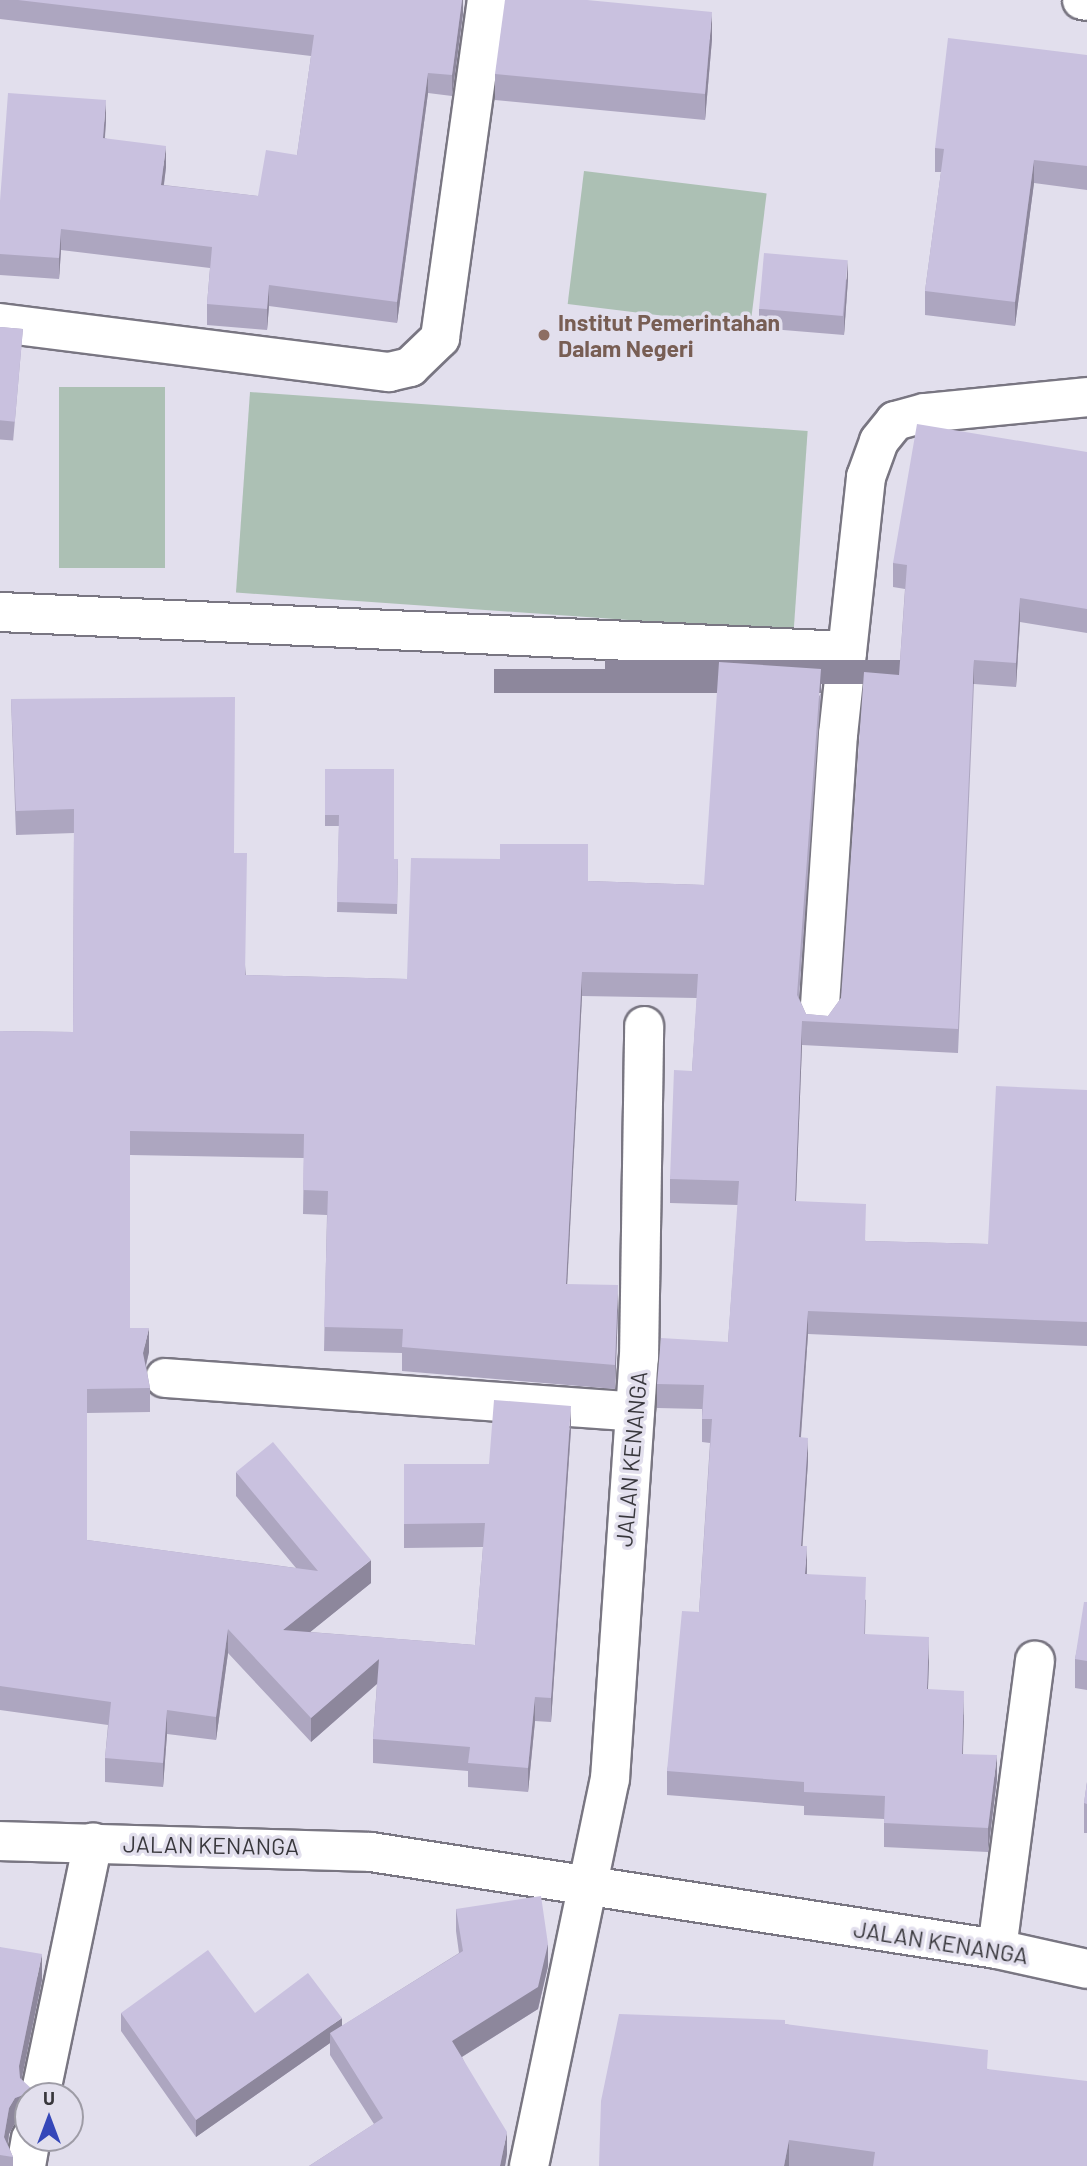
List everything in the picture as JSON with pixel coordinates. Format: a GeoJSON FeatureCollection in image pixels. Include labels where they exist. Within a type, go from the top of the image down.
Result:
{"type":"FeatureCollection","features":[{"type":"Feature","properties":{"kind":"street"},"geometry":{"type":"LineString","coordinates":[[0,323],[389,372],[410,367],[440,338],[486,0]]}},
{"type":"Feature","properties":{"kind":"street"},"geometry":{"type":"LineString","coordinates":[[819,1020],[824,890],[847,652],[866,477],[879,441],[895,421],[925,413],[1087,397]]}},
{"type":"Feature","properties":{"kind":"street"},"geometry":{"type":"LineString","coordinates":[[0,612],[847,652]]}},
{"type":"Feature","properties":{"kind":"street","name":"JALAN KENANGA"},"geometry":{"type":"LineString","coordinates":[[530,2166],[611,1768],[643,1248],[643,1027]]}},
{"type":"Feature","properties":{"kind":"street"},"geometry":{"type":"LineString","coordinates":[[166,1378],[635,1412]]}},
{"type":"Feature","properties":{"kind":"street"},"geometry":{"type":"LineString","coordinates":[[997,1949],[1035,1660]]}},
{"type":"Feature","properties":{"kind":"street","name":"JALAN KENANGA"},"geometry":{"type":"LineString","coordinates":[[0,1841],[371,1852],[586,1888],[997,1949],[1087,1969]]}},
{"type":"Feature","properties":{"kind":"street"},"geometry":{"type":"LineString","coordinates":[[43,2082],[93,1842]]}},
{"type":"Feature","properties":{"kind":"green space"},"geometry":{"type":"Polygon","coordinates":[[[584,171],[767,193],[750,326],[568,304],[584,171]]]}},
{"type":"Feature","properties":{"kind":"green space"},"geometry":{"type":"Polygon","coordinates":[[[59,387],[165,387],[165,568],[59,568],[59,387]]]}},
{"type":"Feature","properties":{"kind":"green space"},"geometry":{"type":"Polygon","coordinates":[[[250,392],[808,431],[794,632],[236,593],[250,392]]]}},
{"type":"Feature","properties":{"kind":"building"},"geometry":{"type":"Polygon","coordinates":[[[18,0],[462,0],[452,75],[428,73],[397,302],[269,285],[267,309],[207,304],[212,247],[61,229],[59,258],[0,254],[0,201],[8,93],[106,100],[103,138],[166,146],[161,185],[258,196],[266,150],[297,155],[314,35],[18,0]]]}},
{"type":"Feature","properties":{"kind":"building"},"geometry":{"type":"Polygon","coordinates":[[[505,0],[587,0],[712,12],[705,94],[495,74],[505,0]]]}},
{"type":"Feature","properties":{"kind":"building"},"geometry":{"type":"Polygon","coordinates":[[[948,38],[1087,55],[1087,166],[1034,160],[1015,302],[925,291],[944,149],[935,148],[948,38]]]}},
{"type":"Feature","properties":{"kind":"building"},"geometry":{"type":"Polygon","coordinates":[[[764,253],[848,260],[843,316],[759,309],[764,253]]]}},
{"type":"Feature","properties":{"kind":"building"},"geometry":{"type":"Polygon","coordinates":[[[0,327],[23,329],[15,422],[0,420],[0,327]]]}},
{"type":"Feature","properties":{"kind":"building"},"geometry":{"type":"Polygon","coordinates":[[[917,424],[1087,452],[1087,609],[1020,598],[1016,663],[974,660],[958,1029],[802,1021],[795,1201],[866,1204],[865,1241],[988,1244],[996,1086],[1087,1090],[1087,1322],[808,1311],[799,1437],[808,1438],[801,1546],[807,1546],[805,1574],[866,1577],[864,1634],[929,1637],[927,1689],[964,1691],[962,1754],[997,1755],[988,1828],[884,1823],[885,1796],[804,1792],[804,1782],[667,1771],[682,1611],[699,1612],[712,1419],[702,1419],[704,1385],[657,1384],[661,1338],[728,1342],[739,1181],[670,1179],[674,1070],[692,1071],[698,974],[582,972],[566,1284],[618,1285],[615,1365],[402,1347],[403,1329],[324,1327],[328,1191],[303,1190],[304,1134],[130,1131],[130,1328],[149,1328],[143,1353],[150,1388],[87,1389],[87,1540],[318,1571],[236,1472],[273,1442],[371,1560],[283,1630],[475,1645],[485,1523],[404,1524],[404,1464],[489,1464],[494,1400],[571,1406],[551,1698],[535,1697],[528,1768],[468,1763],[470,1747],[373,1739],[379,1659],[311,1718],[228,1629],[216,1717],[167,1710],[163,1763],[105,1758],[111,1702],[0,1686],[0,1031],[73,1032],[74,809],[16,811],[11,699],[235,697],[234,853],[247,853],[245,975],[407,979],[411,858],[500,859],[500,844],[588,844],[588,881],[704,885],[719,662],[821,669],[797,995],[806,1014],[828,1016],[841,998],[864,672],[899,675],[907,565],[893,563],[917,424]]]}},
{"type":"Feature","properties":{"kind":"building"},"geometry":{"type":"Polygon","coordinates":[[[325,769],[394,769],[397,904],[337,902],[339,815],[325,815],[325,769]]]}},
{"type":"Feature","properties":{"kind":"building"},"geometry":{"type":"Polygon","coordinates":[[[1084,1602],[1087,1602],[1087,1661],[1075,1659],[1084,1602]]]}},
{"type":"Feature","properties":{"kind":"building"},"geometry":{"type":"Polygon","coordinates":[[[1087,1782],[1087,1804],[1084,1803],[1087,1782]]]}},
{"type":"Feature","properties":{"kind":"building"},"geometry":{"type":"Polygon","coordinates":[[[541,1896],[548,1944],[538,1987],[452,2041],[507,2132],[500,2166],[309,2166],[383,2118],[330,2033],[463,1951],[456,1909],[541,1896]]]}},
{"type":"Feature","properties":{"kind":"building"},"geometry":{"type":"Polygon","coordinates":[[[0,1947],[42,1954],[19,2066],[20,2078],[24,2082],[14,2082],[14,2100],[9,2108],[4,2137],[13,2157],[0,2155],[0,1947]]]}},
{"type":"Feature","properties":{"kind":"building"},"geometry":{"type":"Polygon","coordinates":[[[208,1950],[255,2013],[308,1973],[342,2018],[196,2120],[121,2013],[208,1950]]]}},
{"type":"Feature","properties":{"kind":"building"},"geometry":{"type":"Polygon","coordinates":[[[619,2014],[785,2020],[785,2024],[988,2050],[987,2069],[1087,2081],[1087,2166],[873,2166],[875,2152],[789,2140],[784,2166],[599,2166],[601,2101],[619,2014]]]}},
{"type":"Feature","properties":{"kind":"place","name":"Institut Pemerintahan Dalam Negeri"},"geometry":{"type":"Point","coordinates":[544,335]}}]}
